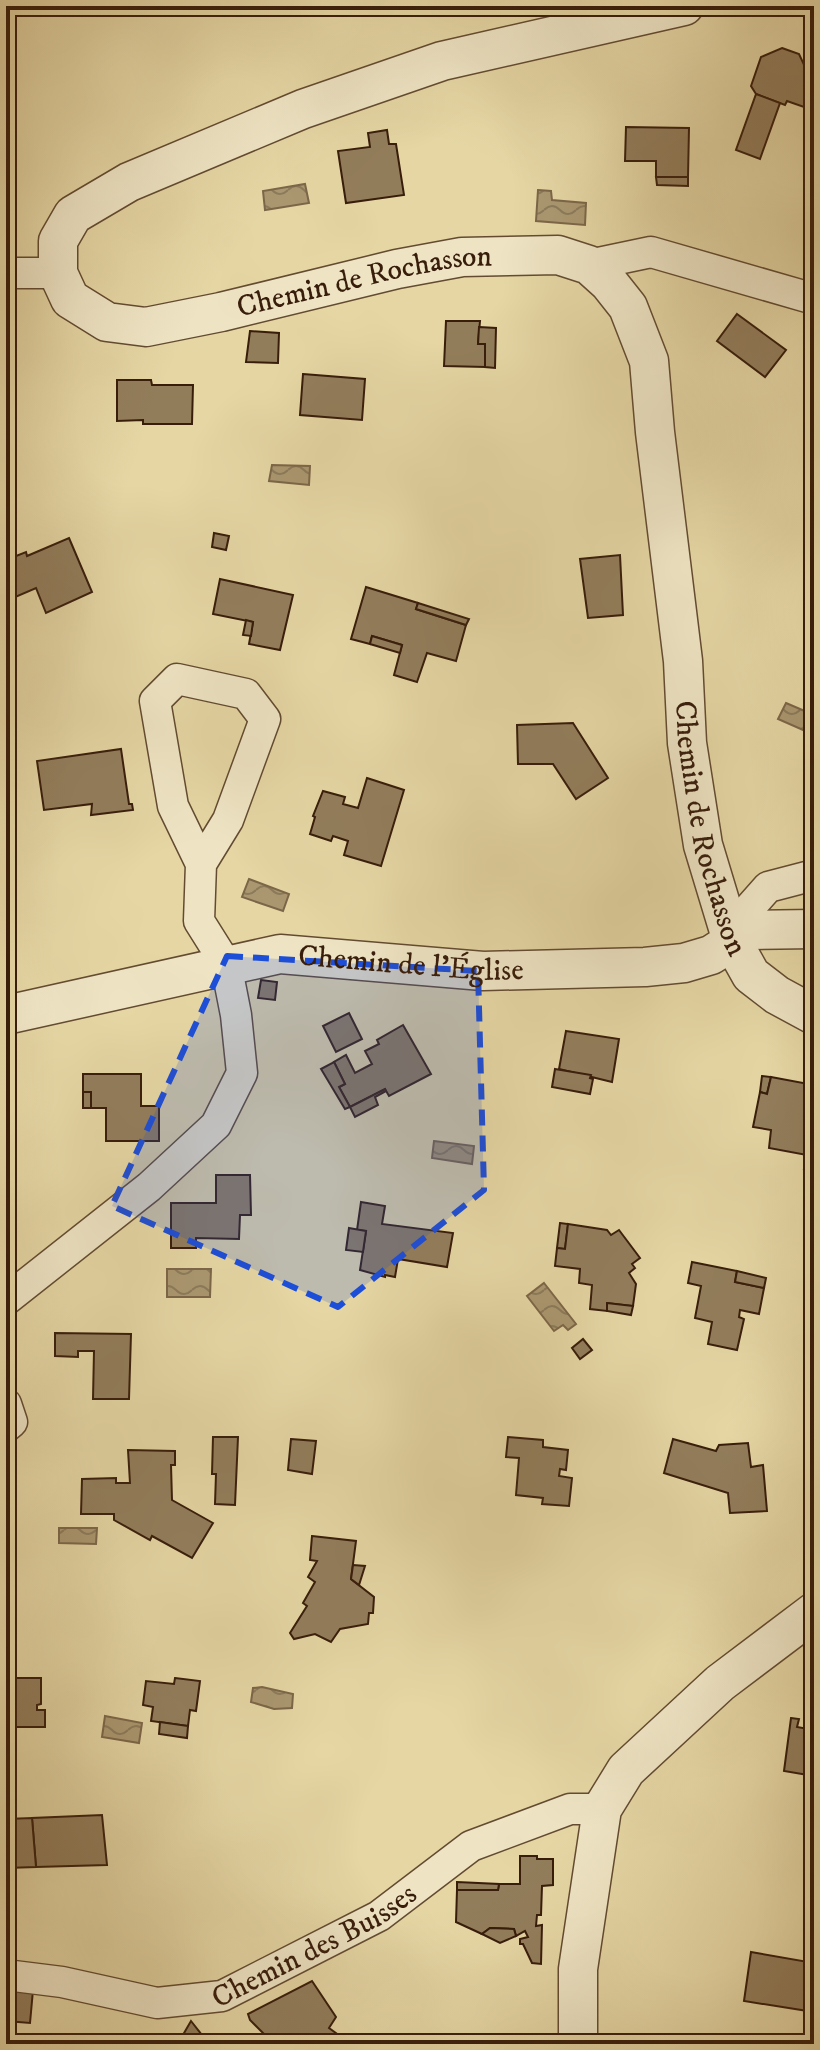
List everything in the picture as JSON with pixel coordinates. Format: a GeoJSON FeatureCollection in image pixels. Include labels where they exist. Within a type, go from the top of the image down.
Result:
{"type":"FeatureCollection","features":[{"type":"Feature","properties":{"kind":"street"},"geometry":{"type":"LineString","coordinates":[[6,273],[58,273],[58,241],[73,215],[129,182],[303,109],[442,61],[684,6]]}},
{"type":"Feature","properties":{"kind":"street"},"geometry":{"type":"LineString","coordinates":[[589,265],[651,252],[814,299]]}},
{"type":"Feature","properties":{"kind":"street","name":"Chemin de Rochasson"},"geometry":{"type":"LineString","coordinates":[[58,273],[70,299],[107,322],[146,327],[462,257],[558,255],[589,265],[609,283],[628,307],[649,361],[683,661],[687,743],[703,845],[730,936],[751,975],[777,995],[814,1015]]}},
{"type":"Feature","properties":{"kind":"street"},"geometry":{"type":"LineString","coordinates":[[6,1300],[149,1187],[216,1125],[242,1073],[236,1015],[226,964],[199,921],[201,864],[173,806],[155,701],[177,679],[246,694],[265,719],[228,820],[201,864]]}},
{"type":"Feature","properties":{"kind":"street"},"geometry":{"type":"LineString","coordinates":[[730,936],[768,887],[814,875]]}},
{"type":"Feature","properties":{"kind":"street","name":"Chemin de l'Église"},"geometry":{"type":"LineString","coordinates":[[6,1015],[280,954],[483,971],[645,967],[684,963],[711,955],[730,936],[750,930],[814,929]]}},
{"type":"Feature","properties":{"kind":"street"},"geometry":{"type":"LineString","coordinates":[[6,1404],[12,1422],[6,1427]]}},
{"type":"Feature","properties":{"kind":"street"},"geometry":{"type":"LineString","coordinates":[[578,2044],[578,1969],[602,1809],[626,1770],[720,1683],[814,1612]]}},
{"type":"Feature","properties":{"kind":"street","name":"Chemin des Buisses"},"geometry":{"type":"LineString","coordinates":[[6,1975],[62,1982],[157,2003],[222,1996],[379,1916],[471,1846],[570,1809],[602,1809]]}},
{"type":"Feature","properties":{"kind":"highlighted area"},"geometry":{"type":"Polygon","coordinates":[[[227,956],[478,971],[484,1190],[338,1307],[112,1206],[227,956]]]}},
{"type":"Feature","properties":{"kind":"water"},"geometry":{"type":"Polygon","coordinates":[[[305,184],[309,203],[265,210],[263,191],[305,184]]]}},
{"type":"Feature","properties":{"kind":"water"},"geometry":{"type":"Polygon","coordinates":[[[538,190],[551,191],[552,200],[586,203],[585,225],[536,221],[538,190]]]}},
{"type":"Feature","properties":{"kind":"water"},"geometry":{"type":"Polygon","coordinates":[[[272,465],[310,466],[309,485],[269,481],[272,465]]]}},
{"type":"Feature","properties":{"kind":"water"},"geometry":{"type":"Polygon","coordinates":[[[786,703],[814,715],[814,730],[810,733],[778,719],[786,703]]]}},
{"type":"Feature","properties":{"kind":"water"},"geometry":{"type":"Polygon","coordinates":[[[249,879],[289,894],[283,911],[242,897],[249,879]]]}},
{"type":"Feature","properties":{"kind":"water"},"geometry":{"type":"Polygon","coordinates":[[[434,1141],[474,1146],[472,1164],[432,1158],[434,1141]]]}},
{"type":"Feature","properties":{"kind":"water"},"geometry":{"type":"Polygon","coordinates":[[[167,1269],[211,1269],[210,1297],[167,1297],[167,1269]]]}},
{"type":"Feature","properties":{"kind":"water"},"geometry":{"type":"Polygon","coordinates":[[[544,1283],[576,1324],[568,1330],[563,1325],[554,1331],[527,1296],[544,1283]]]}},
{"type":"Feature","properties":{"kind":"water"},"geometry":{"type":"Polygon","coordinates":[[[59,1528],[97,1528],[96,1544],[59,1543],[59,1528]]]}},
{"type":"Feature","properties":{"kind":"water"},"geometry":{"type":"Polygon","coordinates":[[[253,1688],[293,1694],[292,1708],[274,1709],[251,1702],[253,1688]]]}},
{"type":"Feature","properties":{"kind":"water"},"geometry":{"type":"Polygon","coordinates":[[[105,1716],[142,1723],[139,1743],[102,1737],[105,1716]]]}},
{"type":"Feature","properties":{"kind":"building"},"geometry":{"type":"Polygon","coordinates":[[[287,6],[355,6],[354,15],[322,15],[322,11],[287,11],[287,6]]]}},
{"type":"Feature","properties":{"kind":"building"},"geometry":{"type":"Polygon","coordinates":[[[394,6],[467,6],[467,12],[426,11],[426,15],[394,15],[394,6]]]}},
{"type":"Feature","properties":{"kind":"building"},"geometry":{"type":"Polygon","coordinates":[[[782,48],[799,54],[807,71],[805,77],[814,80],[804,107],[787,101],[785,105],[756,94],[751,86],[761,57],[782,48]]]}},
{"type":"Feature","properties":{"kind":"building"},"geometry":{"type":"Polygon","coordinates":[[[756,94],[780,103],[760,159],[736,150],[756,94]]]}},
{"type":"Feature","properties":{"kind":"building"},"geometry":{"type":"Polygon","coordinates":[[[626,127],[689,128],[688,177],[656,177],[656,161],[625,161],[626,127]]]}},
{"type":"Feature","properties":{"kind":"building"},"geometry":{"type":"Polygon","coordinates":[[[387,130],[389,144],[396,144],[404,195],[346,203],[338,151],[370,147],[368,133],[387,130]]]}},
{"type":"Feature","properties":{"kind":"building"},"geometry":{"type":"Polygon","coordinates":[[[656,177],[688,177],[688,186],[657,185],[656,177]]]}},
{"type":"Feature","properties":{"kind":"building"},"geometry":{"type":"Polygon","coordinates":[[[737,314],[786,350],[765,377],[717,341],[737,314]]]}},
{"type":"Feature","properties":{"kind":"building"},"geometry":{"type":"Polygon","coordinates":[[[446,321],[480,321],[478,344],[485,344],[485,367],[444,366],[446,321]]]}},
{"type":"Feature","properties":{"kind":"building"},"geometry":{"type":"Polygon","coordinates":[[[479,327],[496,328],[495,368],[485,367],[485,344],[478,344],[479,327]]]}},
{"type":"Feature","properties":{"kind":"building"},"geometry":{"type":"Polygon","coordinates":[[[250,331],[279,333],[278,363],[246,362],[250,331]]]}},
{"type":"Feature","properties":{"kind":"building"},"geometry":{"type":"Polygon","coordinates":[[[303,374],[365,379],[362,420],[300,415],[303,374]]]}},
{"type":"Feature","properties":{"kind":"building"},"geometry":{"type":"Polygon","coordinates":[[[117,380],[151,380],[152,385],[193,385],[192,424],[117,421],[117,380]]]}},
{"type":"Feature","properties":{"kind":"building"},"geometry":{"type":"Polygon","coordinates":[[[214,533],[229,536],[226,550],[212,547],[214,533]]]}},
{"type":"Feature","properties":{"kind":"building"},"geometry":{"type":"Polygon","coordinates":[[[69,538],[92,592],[46,613],[36,588],[6,601],[6,560],[26,552],[27,556],[69,538]]]}},
{"type":"Feature","properties":{"kind":"building"},"geometry":{"type":"Polygon","coordinates":[[[620,555],[623,615],[588,618],[580,559],[620,555]]]}},
{"type":"Feature","properties":{"kind":"building"},"geometry":{"type":"Polygon","coordinates":[[[220,579],[293,595],[280,650],[249,644],[253,622],[213,614],[220,579]]]}},
{"type":"Feature","properties":{"kind":"building"},"geometry":{"type":"Polygon","coordinates":[[[366,587],[418,603],[416,609],[466,625],[456,661],[427,653],[417,682],[394,675],[402,645],[372,636],[370,644],[351,639],[366,587]]]}},
{"type":"Feature","properties":{"kind":"building"},"geometry":{"type":"Polygon","coordinates":[[[418,603],[469,619],[466,625],[416,609],[418,603]]]}},
{"type":"Feature","properties":{"kind":"building"},"geometry":{"type":"Polygon","coordinates":[[[246,620],[253,622],[251,636],[243,635],[246,620]]]}},
{"type":"Feature","properties":{"kind":"building"},"geometry":{"type":"Polygon","coordinates":[[[372,636],[402,645],[400,653],[370,644],[372,636]]]}},
{"type":"Feature","properties":{"kind":"building"},"geometry":{"type":"Polygon","coordinates":[[[573,723],[608,778],[576,799],[553,764],[518,764],[517,725],[573,723]]]}},
{"type":"Feature","properties":{"kind":"building"},"geometry":{"type":"Polygon","coordinates":[[[121,749],[129,804],[132,804],[133,810],[91,815],[92,804],[44,810],[37,761],[121,749]]]}},
{"type":"Feature","properties":{"kind":"building"},"geometry":{"type":"Polygon","coordinates":[[[367,778],[404,790],[381,866],[344,855],[348,841],[333,836],[331,841],[310,834],[323,791],[345,797],[343,804],[358,808],[367,778]]]}},
{"type":"Feature","properties":{"kind":"building"},"geometry":{"type":"Polygon","coordinates":[[[261,980],[277,982],[275,1000],[258,998],[261,980]]]}},
{"type":"Feature","properties":{"kind":"building"},"geometry":{"type":"Polygon","coordinates":[[[349,1013],[362,1039],[336,1052],[323,1026],[349,1013]]]}},
{"type":"Feature","properties":{"kind":"building"},"geometry":{"type":"Polygon","coordinates":[[[403,1025],[431,1074],[389,1096],[385,1089],[350,1107],[339,1087],[345,1084],[334,1062],[346,1055],[355,1073],[372,1064],[365,1051],[403,1025]]]}},
{"type":"Feature","properties":{"kind":"building"},"geometry":{"type":"Polygon","coordinates":[[[566,1031],[619,1039],[612,1082],[559,1069],[566,1031]]]}},
{"type":"Feature","properties":{"kind":"building"},"geometry":{"type":"Polygon","coordinates":[[[334,1062],[345,1084],[339,1087],[350,1107],[345,1109],[321,1069],[334,1062]]]}},
{"type":"Feature","properties":{"kind":"building"},"geometry":{"type":"Polygon","coordinates":[[[555,1069],[591,1075],[590,1094],[552,1087],[555,1069]]]}},
{"type":"Feature","properties":{"kind":"building"},"geometry":{"type":"Polygon","coordinates":[[[83,1074],[141,1074],[141,1106],[159,1106],[159,1141],[106,1141],[106,1108],[91,1108],[91,1092],[83,1092],[83,1074]]]}},
{"type":"Feature","properties":{"kind":"building"},"geometry":{"type":"Polygon","coordinates":[[[762,1076],[771,1077],[767,1094],[760,1092],[762,1076]]]}},
{"type":"Feature","properties":{"kind":"building"},"geometry":{"type":"Polygon","coordinates":[[[771,1077],[814,1085],[814,1170],[804,1169],[807,1155],[769,1148],[771,1130],[753,1127],[760,1092],[767,1094],[771,1077]]]}},
{"type":"Feature","properties":{"kind":"building"},"geometry":{"type":"Polygon","coordinates":[[[385,1089],[375,1097],[378,1105],[355,1117],[350,1107],[385,1089]]]}},
{"type":"Feature","properties":{"kind":"building"},"geometry":{"type":"Polygon","coordinates":[[[83,1092],[91,1092],[91,1108],[83,1108],[83,1092]]]}},
{"type":"Feature","properties":{"kind":"building"},"geometry":{"type":"Polygon","coordinates":[[[216,1175],[250,1175],[251,1215],[240,1215],[239,1239],[196,1238],[196,1248],[171,1248],[171,1203],[216,1203],[216,1175]]]}},
{"type":"Feature","properties":{"kind":"building"},"geometry":{"type":"Polygon","coordinates":[[[361,1202],[385,1206],[382,1224],[453,1233],[447,1267],[398,1259],[395,1277],[360,1270],[366,1231],[357,1230],[361,1202]]]}},
{"type":"Feature","properties":{"kind":"building"},"geometry":{"type":"Polygon","coordinates":[[[560,1223],[568,1224],[565,1249],[557,1248],[560,1223]]]}},
{"type":"Feature","properties":{"kind":"building"},"geometry":{"type":"Polygon","coordinates":[[[568,1224],[607,1230],[611,1235],[619,1230],[640,1258],[632,1264],[635,1268],[629,1273],[636,1284],[633,1306],[607,1303],[607,1311],[590,1309],[592,1285],[579,1283],[580,1269],[555,1266],[557,1248],[565,1249],[568,1224]]]}},
{"type":"Feature","properties":{"kind":"building"},"geometry":{"type":"Polygon","coordinates":[[[349,1228],[366,1231],[363,1252],[346,1250],[349,1228]]]}},
{"type":"Feature","properties":{"kind":"building"},"geometry":{"type":"Polygon","coordinates":[[[692,1262],[737,1271],[735,1282],[764,1288],[759,1314],[740,1310],[739,1317],[744,1319],[737,1350],[708,1344],[712,1322],[695,1318],[701,1286],[688,1283],[692,1262]]]}},
{"type":"Feature","properties":{"kind":"building"},"geometry":{"type":"Polygon","coordinates":[[[737,1271],[766,1278],[764,1288],[735,1282],[737,1271]]]}},
{"type":"Feature","properties":{"kind":"building"},"geometry":{"type":"Polygon","coordinates":[[[607,1303],[633,1306],[631,1315],[607,1311],[607,1303]]]}},
{"type":"Feature","properties":{"kind":"building"},"geometry":{"type":"Polygon","coordinates":[[[55,1333],[131,1334],[129,1399],[93,1399],[94,1351],[78,1351],[78,1357],[55,1356],[55,1333]]]}},
{"type":"Feature","properties":{"kind":"building"},"geometry":{"type":"Polygon","coordinates":[[[583,1339],[592,1350],[580,1359],[572,1348],[583,1339]]]}},
{"type":"Feature","properties":{"kind":"building"},"geometry":{"type":"Polygon","coordinates":[[[213,1437],[238,1437],[235,1505],[215,1504],[213,1437]]]}},
{"type":"Feature","properties":{"kind":"building"},"geometry":{"type":"Polygon","coordinates":[[[508,1437],[543,1440],[543,1447],[568,1450],[566,1470],[560,1469],[559,1476],[572,1478],[569,1506],[542,1504],[543,1498],[516,1495],[519,1458],[506,1457],[508,1437]]]}},
{"type":"Feature","properties":{"kind":"building"},"geometry":{"type":"Polygon","coordinates":[[[291,1439],[316,1441],[312,1474],[288,1470],[291,1439]]]}},
{"type":"Feature","properties":{"kind":"building"},"geometry":{"type":"Polygon","coordinates":[[[673,1439],[716,1451],[719,1445],[748,1443],[751,1467],[763,1465],[767,1511],[730,1513],[728,1493],[664,1473],[673,1439]]]}},
{"type":"Feature","properties":{"kind":"building"},"geometry":{"type":"Polygon","coordinates":[[[128,1450],[175,1451],[175,1465],[171,1465],[172,1500],[213,1523],[192,1558],[114,1520],[114,1514],[81,1514],[82,1479],[116,1478],[116,1483],[130,1483],[128,1450]]]}},
{"type":"Feature","properties":{"kind":"building"},"geometry":{"type":"Polygon","coordinates":[[[312,1536],[356,1541],[351,1579],[374,1597],[373,1613],[369,1613],[368,1624],[340,1629],[331,1642],[315,1634],[294,1639],[290,1633],[307,1606],[303,1603],[315,1582],[308,1577],[317,1561],[310,1560],[312,1536]]]}},
{"type":"Feature","properties":{"kind":"building"},"geometry":{"type":"Polygon","coordinates":[[[353,1565],[365,1566],[359,1585],[351,1579],[353,1565]]]}},
{"type":"Feature","properties":{"kind":"building"},"geometry":{"type":"Polygon","coordinates":[[[6,1678],[41,1678],[41,1704],[37,1705],[37,1710],[45,1710],[45,1727],[6,1727],[6,1678]]]}},
{"type":"Feature","properties":{"kind":"building"},"geometry":{"type":"Polygon","coordinates":[[[175,1678],[200,1681],[196,1711],[190,1710],[188,1726],[151,1721],[153,1707],[143,1705],[146,1681],[174,1684],[175,1678]]]}},
{"type":"Feature","properties":{"kind":"building"},"geometry":{"type":"Polygon","coordinates":[[[791,1718],[799,1719],[797,1727],[814,1730],[814,1776],[784,1771],[791,1718]]]}},
{"type":"Feature","properties":{"kind":"building"},"geometry":{"type":"Polygon","coordinates":[[[160,1722],[188,1726],[187,1738],[159,1734],[160,1722]]]}},
{"type":"Feature","properties":{"kind":"building"},"geometry":{"type":"Polygon","coordinates":[[[102,1815],[107,1865],[36,1867],[32,1818],[102,1815]]]}},
{"type":"Feature","properties":{"kind":"building"},"geometry":{"type":"Polygon","coordinates":[[[32,1818],[36,1867],[6,1868],[6,1819],[32,1818]]]}},
{"type":"Feature","properties":{"kind":"building"},"geometry":{"type":"Polygon","coordinates":[[[520,1856],[553,1859],[553,1885],[542,1886],[541,1915],[537,1915],[536,1926],[542,1925],[541,1964],[532,1963],[523,1944],[520,1944],[520,1939],[528,1937],[525,1931],[516,1936],[514,1929],[490,1928],[482,1934],[456,1922],[457,1890],[498,1890],[499,1884],[520,1884],[520,1856]]]}},
{"type":"Feature","properties":{"kind":"building"},"geometry":{"type":"Polygon","coordinates":[[[457,1882],[499,1884],[498,1890],[457,1890],[457,1882]]]}},
{"type":"Feature","properties":{"kind":"building"},"geometry":{"type":"Polygon","coordinates":[[[490,1928],[514,1929],[516,1936],[500,1943],[482,1934],[490,1928]]]}},
{"type":"Feature","properties":{"kind":"building"},"geometry":{"type":"Polygon","coordinates":[[[751,1952],[814,1963],[814,2012],[744,2001],[751,1952]]]}},
{"type":"Feature","properties":{"kind":"building"},"geometry":{"type":"Polygon","coordinates":[[[312,1981],[336,2017],[329,2028],[351,2044],[274,2044],[250,2020],[248,2014],[312,1981]]]}},
{"type":"Feature","properties":{"kind":"building"},"geometry":{"type":"Polygon","coordinates":[[[6,1983],[33,1990],[30,2023],[6,2021],[6,1983]]]}},
{"type":"Feature","properties":{"kind":"building"},"geometry":{"type":"Polygon","coordinates":[[[191,2021],[209,2044],[185,2044],[180,2040],[191,2021]]]}}]}
